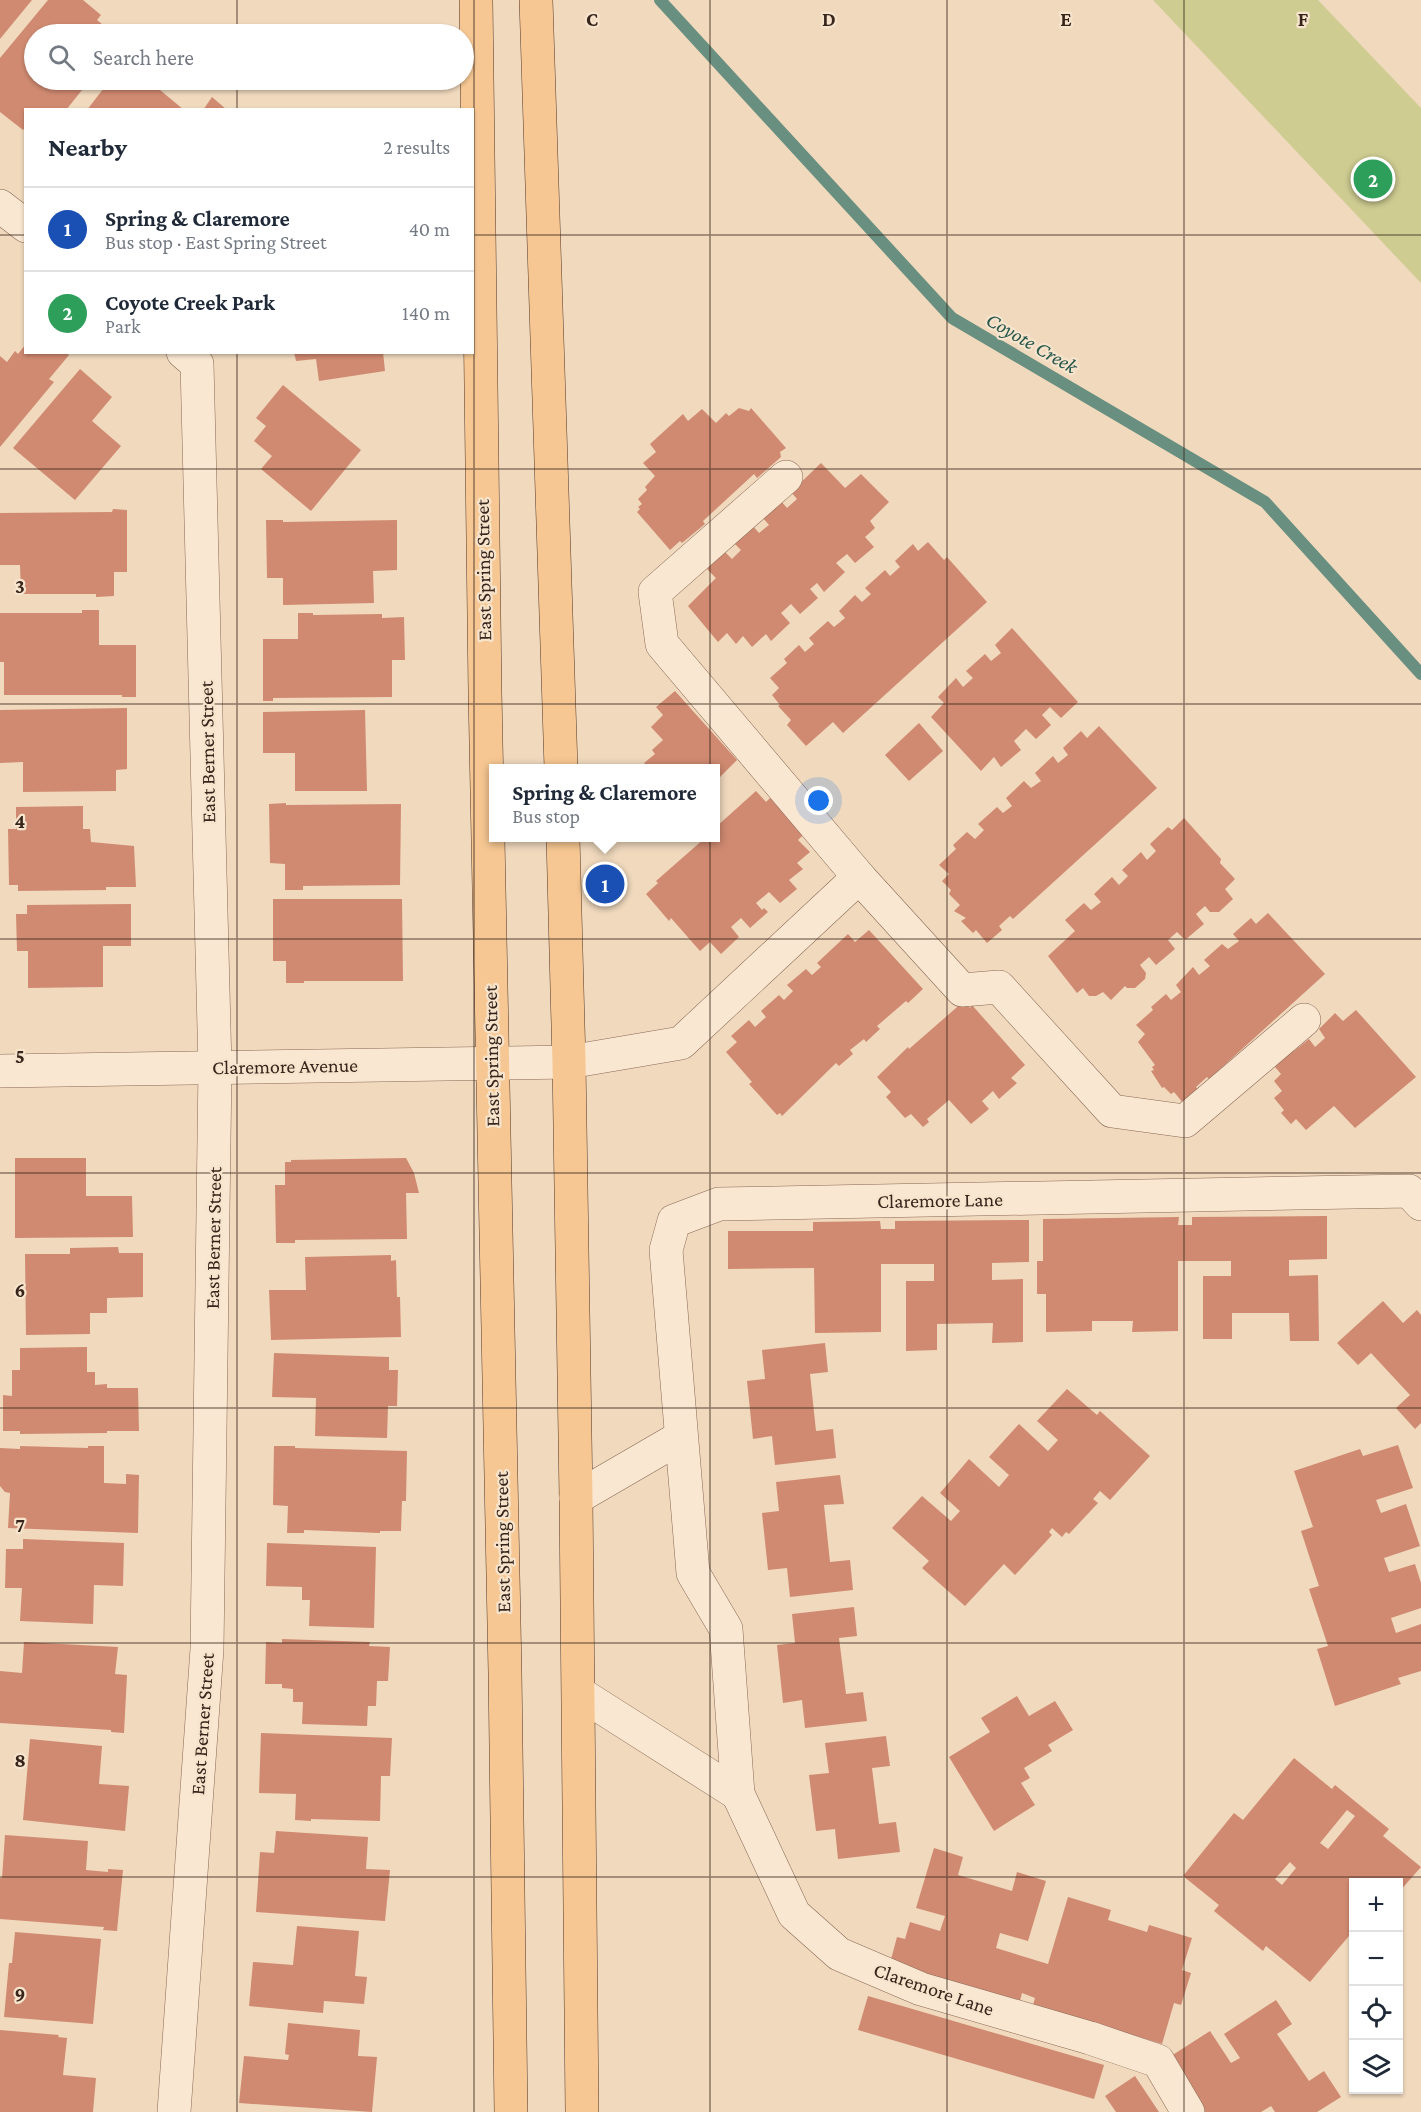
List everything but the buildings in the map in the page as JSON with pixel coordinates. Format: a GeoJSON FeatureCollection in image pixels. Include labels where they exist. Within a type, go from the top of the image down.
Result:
{"type":"FeatureCollection","features":[{"type":"Feature","properties":{"kind":"main road"},"geometry":{"type":"LineString","coordinates":[[536,0],[561,764]]}},
{"type":"Feature","properties":{"kind":"main road","name":"East Spring Street"},"geometry":{"type":"LineString","coordinates":[[476,4],[491,1063],[505,1660],[511,2112]]}},
{"type":"Feature","properties":{"kind":"main road"},"geometry":{"type":"LineString","coordinates":[[563,842],[579,1693],[582,2112]]}},
{"type":"Feature","properties":{"kind":"street"},"geometry":{"type":"LineString","coordinates":[[0,206],[24,224]]}},
{"type":"Feature","properties":{"kind":"street","name":"East Berner Street"},"geometry":{"type":"LineString","coordinates":[[174,2112],[207,1649],[215,1068],[190,358]]}},
{"type":"Feature","properties":{"kind":"street"},"geometry":{"type":"LineString","coordinates":[[786,477],[655,592],[662,644],[860,877],[962,990],[999,987],[1112,1111],[1185,1121],[1304,1020]]}},
{"type":"Feature","properties":{"kind":"street"},"geometry":{"type":"LineString","coordinates":[[569,1062],[681,1043],[860,877]]}},
{"type":"Feature","properties":{"kind":"street","name":"Claremore Avenue"},"geometry":{"type":"LineString","coordinates":[[0,1071],[569,1062]]}},
{"type":"Feature","properties":{"kind":"street","name":"Claremore Lane"},"geometry":{"type":"LineString","coordinates":[[1188,2112],[1158,2061],[1090,2038],[921,1989],[839,1954],[794,1914],[738,1794],[726,1629],[693,1573],[666,1250],[674,1221],[719,1204],[1409,1191],[1421,1204]]}},
{"type":"Feature","properties":{"kind":"street"},"geometry":{"type":"LineString","coordinates":[[576,1498],[681,1437]]}},
{"type":"Feature","properties":{"kind":"street"},"geometry":{"type":"LineString","coordinates":[[579,1693],[738,1794]]}},
{"type":"Feature","properties":{"kind":"shaded area"},"geometry":{"type":"Polygon","coordinates":[[[1153,0],[1318,0],[1421,108],[1421,283],[1153,0]]]}},
{"type":"Feature","properties":{"kind":"waterway","name":"Coyote Creek"},"geometry":{"type":"LineString","coordinates":[[660,0],[952,318],[1265,502],[1421,674]]}},
{"type":"Feature","properties":{"kind":"place","name":"Coyote Creek Park"},"geometry":{"type":"Point","coordinates":[1373,179]}},
{"type":"Feature","properties":{"kind":"place","name":"Spring & Claremore"},"geometry":{"type":"Point","coordinates":[605,884]}}]}
